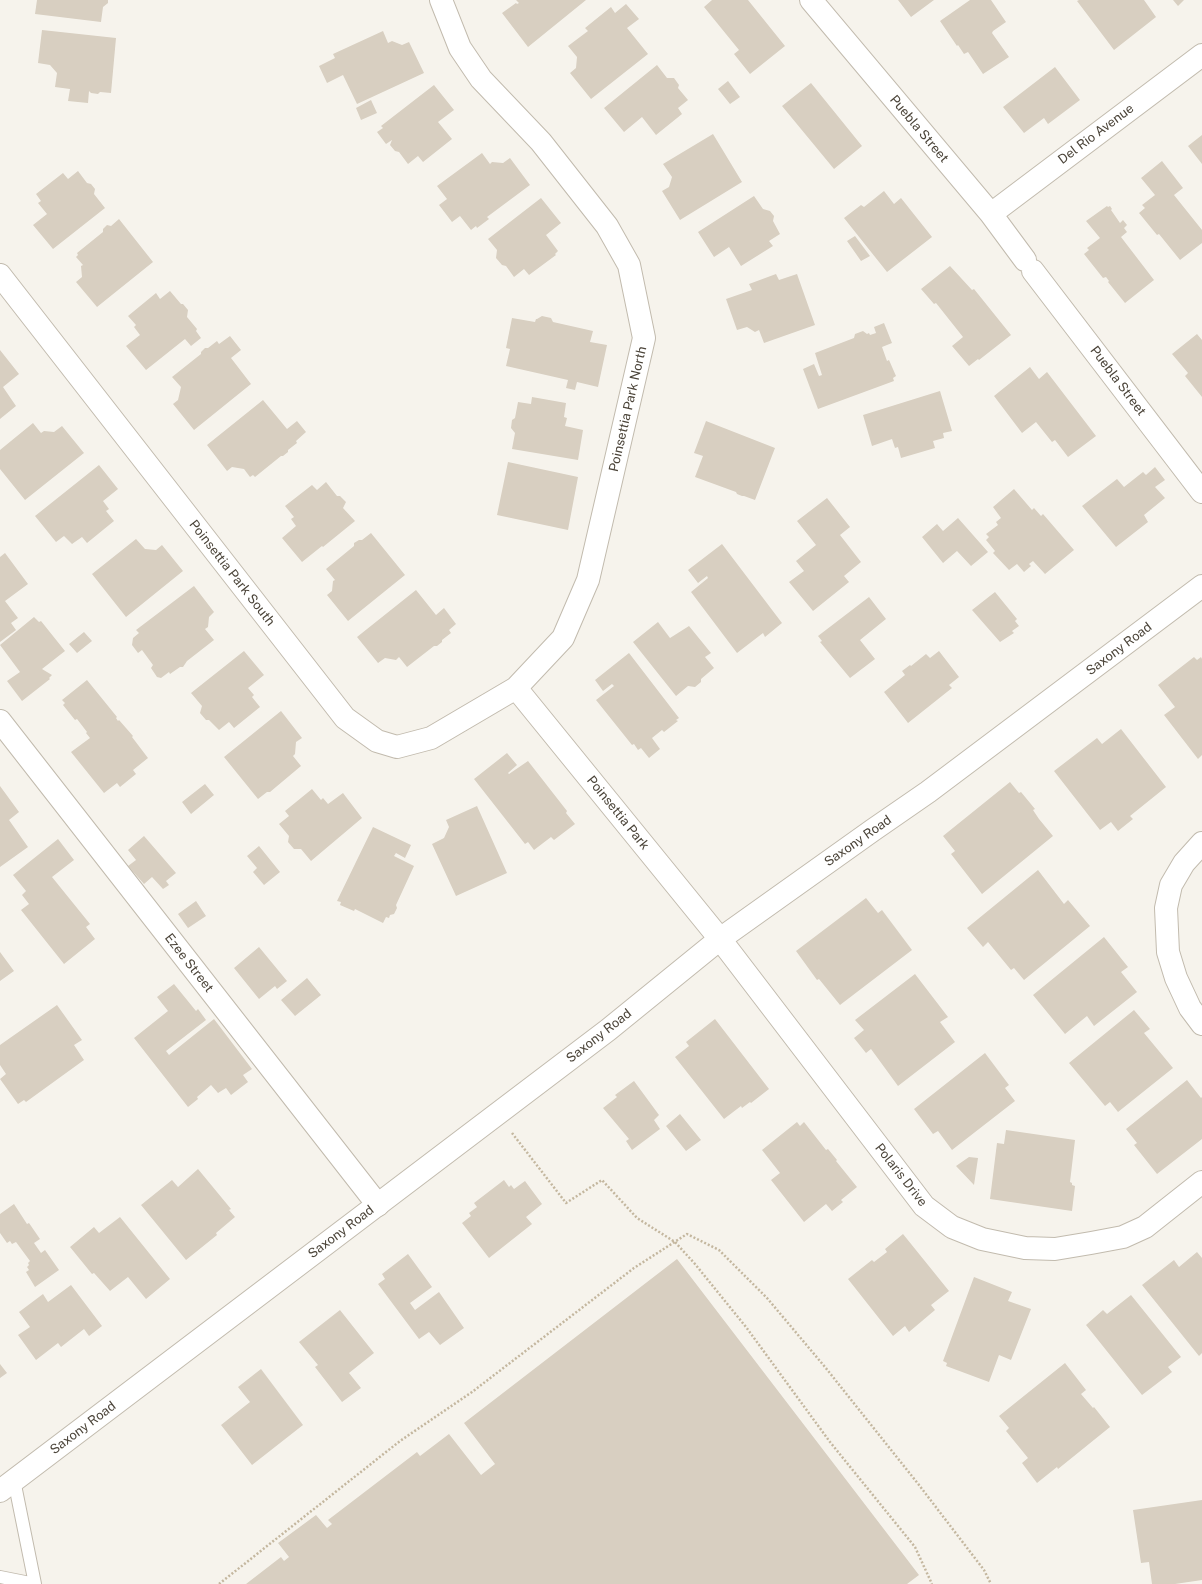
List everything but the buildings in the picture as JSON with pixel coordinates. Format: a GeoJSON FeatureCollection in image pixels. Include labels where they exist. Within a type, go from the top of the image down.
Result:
{"type":"FeatureCollection","features":[{"type":"Feature","properties":{"kind":"street","name":"Poinsettia Park North"},"geometry":{"type":"LineString","coordinates":[[441,0],[460,48],[481,79],[541,142],[607,226],[629,265],[644,338],[588,580],[563,638],[516,688]]}},
{"type":"Feature","properties":{"kind":"street","name":"Puebla Street"},"geometry":{"type":"LineString","coordinates":[[811,0],[991,214],[1202,492]]}},
{"type":"Feature","properties":{"kind":"street","name":"Del Rio Avenue"},"geometry":{"type":"LineString","coordinates":[[991,214],[1202,55]]}},
{"type":"Feature","properties":{"kind":"street","name":"Poinsettia Park South"},"geometry":{"type":"LineString","coordinates":[[0,275],[345,718],[377,741],[398,747],[431,738],[516,688]]}},
{"type":"Feature","properties":{"kind":"street","name":"Saxony Road"},"geometry":{"type":"LineString","coordinates":[[7,1486],[608,1030],[720,939],[866,834],[928,792],[1202,586]]}},
{"type":"Feature","properties":{"kind":"street","name":"Poinsettia Park"},"geometry":{"type":"LineString","coordinates":[[516,688],[720,939]]}},
{"type":"Feature","properties":{"kind":"street","name":"Ezee Street"},"geometry":{"type":"LineString","coordinates":[[0,721],[378,1205]]}},
{"type":"Feature","properties":{"kind":"street"},"geometry":{"type":"LineString","coordinates":[[1202,843],[1184,863],[1171,885],[1166,908],[1168,952],[1176,978],[1190,1008],[1202,1024]]}},
{"type":"Feature","properties":{"kind":"street","name":"Polaris Drive"},"geometry":{"type":"LineString","coordinates":[[720,939],[924,1206],[952,1227],[982,1240],[1026,1248],[1055,1249],[1091,1243],[1123,1237],[1145,1227],[1202,1182]]}},
{"type":"Feature","properties":{"kind":"lane"},"geometry":{"type":"LineString","coordinates":[[0,1577],[35,1584],[7,1486]]}},
{"type":"Feature","properties":{"kind":"path"},"geometry":{"type":"LineString","coordinates":[[497,1114],[566,1203],[602,1180],[637,1218],[675,1242],[695,1264],[746,1327],[830,1442],[915,1547],[932,1584]]}},
{"type":"Feature","properties":{"kind":"path"},"geometry":{"type":"LineString","coordinates":[[219,1584],[400,1441],[472,1392],[634,1268],[687,1234],[719,1250],[767,1298],[825,1367],[919,1485],[984,1570],[991,1584]]}}]}
